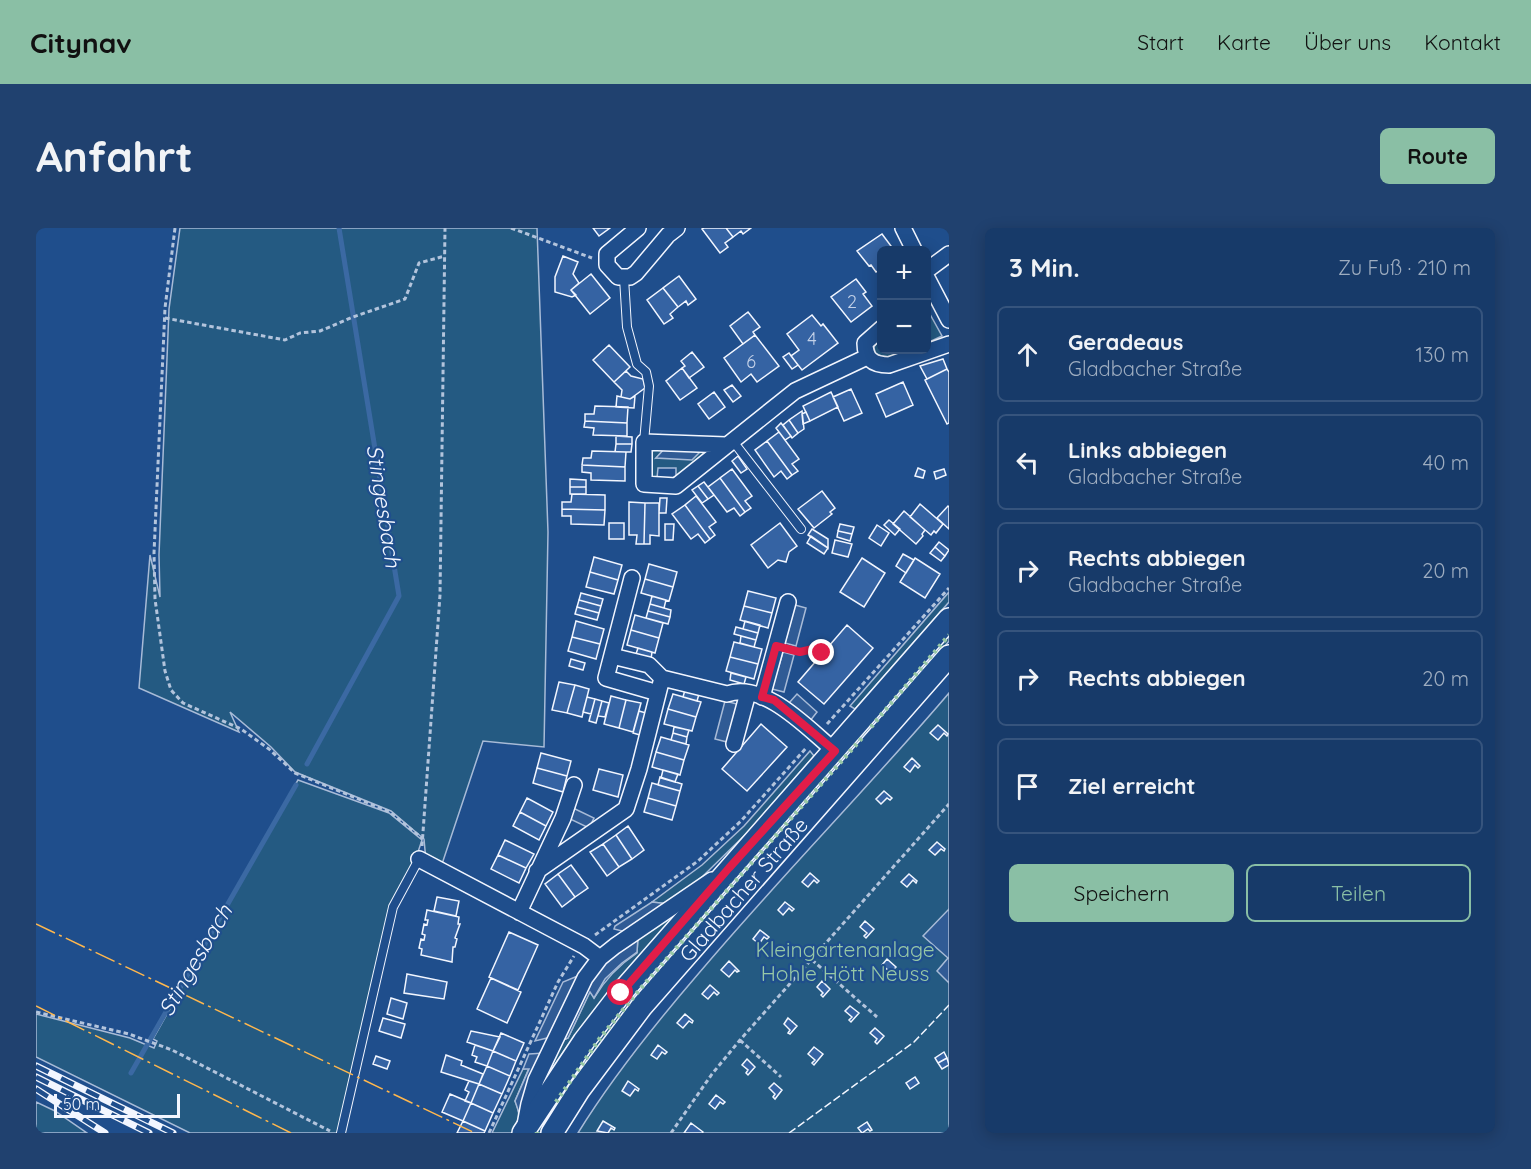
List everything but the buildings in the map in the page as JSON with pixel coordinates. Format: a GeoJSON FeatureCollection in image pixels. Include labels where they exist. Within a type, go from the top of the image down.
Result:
{"type":"FeatureCollection","features":[{"type":"Feature","properties":{"kind":"main road","name":"Gladbacher Straße"},"geometry":{"type":"LineString","coordinates":[[524,1132],[584,1041],[621,993],[949,619]]}},
{"type":"Feature","properties":{"kind":"main road","name":"Gladbacher Straße"},"geometry":{"type":"LineString","coordinates":[[552,1133],[579,1090],[642,1006],[949,656]]}},
{"type":"Feature","properties":{"kind":"street"},"geometry":{"type":"LineString","coordinates":[[638,228],[610,249],[607,254],[607,265],[618,277],[630,278],[636,273],[669,230]]}},
{"type":"Feature","properties":{"kind":"street"},"geometry":{"type":"LineString","coordinates":[[903,228],[912,246]]}},
{"type":"Feature","properties":{"kind":"street"},"geometry":{"type":"LineString","coordinates":[[931,268],[949,254]]}},
{"type":"Feature","properties":{"kind":"street"},"geometry":{"type":"LineString","coordinates":[[931,290],[949,320]]}},
{"type":"Feature","properties":{"kind":"street"},"geometry":{"type":"LineString","coordinates":[[877,332],[865,343],[867,357],[879,365],[889,365],[949,344]]}},
{"type":"Feature","properties":{"kind":"street"},"geometry":{"type":"LineString","coordinates":[[729,443],[644,442],[644,484],[676,486],[795,391],[867,357]]}},
{"type":"Feature","properties":{"kind":"street"},"geometry":{"type":"LineString","coordinates":[[633,578],[606,678],[727,694],[737,690],[774,700],[835,751]]}},
{"type":"Feature","properties":{"kind":"street"},"geometry":{"type":"LineString","coordinates":[[734,744],[776,646],[788,602]]}},
{"type":"Feature","properties":{"kind":"street"},"geometry":{"type":"LineString","coordinates":[[537,870],[626,809],[639,769],[660,685],[650,665],[612,656]]}},
{"type":"Feature","properties":{"kind":"street"},"geometry":{"type":"LineString","coordinates":[[519,912],[563,818],[574,785]]}},
{"type":"Feature","properties":{"kind":"street"},"geometry":{"type":"LineString","coordinates":[[419,860],[584,946],[600,958]]}},
{"type":"Feature","properties":{"kind":"street","name":"Gladbacher Straße"},"geometry":{"type":"LineString","coordinates":[[524,1132],[536,1080],[585,978],[600,958],[729,868]]}},
{"type":"Feature","properties":{"kind":"lane"},"geometry":{"type":"LineString","coordinates":[[624,279],[627,327],[637,364],[646,372],[648,381],[649,395],[644,442]]}},
{"type":"Feature","properties":{"kind":"lane"},"geometry":{"type":"LineString","coordinates":[[729,443],[801,530]]}},
{"type":"Feature","properties":{"kind":"lane"},"geometry":{"type":"LineString","coordinates":[[341,1133],[393,907],[419,860]]}},
{"type":"Feature","properties":{"kind":"path"},"geometry":{"type":"LineString","coordinates":[[175,228],[165,318],[154,553],[155,599],[165,671],[171,690],[183,703],[240,729],[269,749],[295,773],[390,812],[423,839]]}},
{"type":"Feature","properties":{"kind":"path"},"geometry":{"type":"LineString","coordinates":[[419,860],[423,839],[440,596],[445,228]]}},
{"type":"Feature","properties":{"kind":"path"},"geometry":{"type":"LineString","coordinates":[[511,228],[563,246],[607,265]]}},
{"type":"Feature","properties":{"kind":"path"},"geometry":{"type":"LineString","coordinates":[[165,318],[285,340],[300,333],[321,331],[405,299],[419,263],[445,256]]}},
{"type":"Feature","properties":{"kind":"path"},"geometry":{"type":"LineString","coordinates":[[489,1133],[570,960],[597,932],[698,861],[741,821],[949,588]]}},
{"type":"Feature","properties":{"kind":"path"},"geometry":{"type":"LineString","coordinates":[[776,646],[800,652],[817,648],[822,653]]}},
{"type":"Feature","properties":{"kind":"path"},"geometry":{"type":"LineString","coordinates":[[671,1133],[740,1040],[949,804]]}},
{"type":"Feature","properties":{"kind":"path"},"geometry":{"type":"LineString","coordinates":[[812,960],[877,1017]]}},
{"type":"Feature","properties":{"kind":"path"},"geometry":{"type":"LineString","coordinates":[[36,1012],[155,1043],[334,1133]]}},
{"type":"Feature","properties":{"kind":"path"},"geometry":{"type":"LineString","coordinates":[[740,1040],[782,1077]]}},
{"type":"Feature","properties":{"kind":"green space"},"geometry":{"type":"Polygon","coordinates":[[[180,228],[537,228],[548,532],[544,747],[483,741],[441,867],[426,861],[424,839],[391,811],[295,772],[271,747],[230,712],[239,732],[139,688],[150,555],[160,597],[159,555],[169,309],[180,228]]]}},
{"type":"Feature","properties":{"kind":"green space"},"geometry":{"type":"Polygon","coordinates":[[[931,316],[942,336],[931,341],[931,316]]]}},
{"type":"Feature","properties":{"kind":"green space"},"geometry":{"type":"Polygon","coordinates":[[[877,342],[877,354],[875,353],[874,347],[877,342]]]}},
{"type":"Feature","properties":{"kind":"green space"},"geometry":{"type":"Polygon","coordinates":[[[878,354],[900,354],[889,357],[878,354]]]}},
{"type":"Feature","properties":{"kind":"green space"},"geometry":{"type":"Polygon","coordinates":[[[665,448],[656,458],[703,449],[707,453],[676,479],[676,468],[658,468],[657,478],[651,477],[651,453],[654,449],[665,448]]]}},
{"type":"Feature","properties":{"kind":"green space"},"geometry":{"type":"Polygon","coordinates":[[[949,592],[949,602],[855,709],[850,706],[949,592]]]}},
{"type":"Feature","properties":{"kind":"green space"},"geometry":{"type":"Polygon","coordinates":[[[949,630],[949,641],[921,676],[834,778],[644,990],[579,1074],[542,1133],[533,1133],[566,1080],[639,986],[949,630]]]}},
{"type":"Feature","properties":{"kind":"green space","name":"Kleingartenanlage Hohle Hött Neuss"},"geometry":{"type":"Polygon","coordinates":[[[949,693],[949,1133],[578,1133],[620,1071],[683,992],[949,693]]]}},
{"type":"Feature","properties":{"kind":"green space"},"geometry":{"type":"Polygon","coordinates":[[[810,751],[814,756],[748,832],[703,876],[669,904],[652,902],[702,865],[744,826],[810,751]]]}},
{"type":"Feature","properties":{"kind":"green space"},"geometry":{"type":"Polygon","coordinates":[[[298,780],[389,813],[422,840],[415,861],[398,892],[340,1133],[190,1133],[36,1057],[36,1014],[130,1038],[154,1048],[157,1041],[153,1039],[298,780]]]}},
{"type":"Feature","properties":{"kind":"green space"},"geometry":{"type":"Polygon","coordinates":[[[684,905],[571,1041],[542,1083],[559,1042],[568,1038],[590,991],[594,998],[613,972],[637,953],[638,937],[684,905]]]}},
{"type":"Feature","properties":{"kind":"green space"},"geometry":{"type":"Polygon","coordinates":[[[529,1068],[515,1101],[518,1117],[513,1133],[492,1133],[523,1069],[529,1068]]]}},
{"type":"Feature","properties":{"kind":"green space"},"geometry":{"type":"Polygon","coordinates":[[[36,1102],[55,1111],[87,1133],[36,1133],[36,1102]]]}},
{"type":"Feature","properties":{"kind":"shaded area"},"geometry":{"type":"Polygon","coordinates":[[[665,448],[703,449],[692,460],[656,458],[665,448]]]}},
{"type":"Feature","properties":{"kind":"shaded area"},"geometry":{"type":"Polygon","coordinates":[[[795,605],[806,608],[796,646],[785,643],[795,605]]]}},
{"type":"Feature","properties":{"kind":"shaded area"},"geometry":{"type":"Polygon","coordinates":[[[783,652],[794,655],[784,692],[772,689],[783,652]]]}},
{"type":"Feature","properties":{"kind":"shaded area"},"geometry":{"type":"Polygon","coordinates":[[[797,694],[817,712],[810,721],[789,703],[797,694]]]}},
{"type":"Feature","properties":{"kind":"shaded area"},"geometry":{"type":"Polygon","coordinates":[[[725,701],[737,704],[727,742],[715,739],[725,701]]]}},
{"type":"Feature","properties":{"kind":"shaded area"},"geometry":{"type":"Polygon","coordinates":[[[573,808],[594,818],[589,828],[568,818],[573,808]]]}},
{"type":"Feature","properties":{"kind":"shaded area"},"geometry":{"type":"Polygon","coordinates":[[[652,902],[669,904],[626,932],[614,929],[615,926],[652,902]]]}},
{"type":"Feature","properties":{"kind":"shaded area"},"geometry":{"type":"Polygon","coordinates":[[[949,909],[949,983],[937,971],[948,958],[923,936],[949,909]]]}},
{"type":"Feature","properties":{"kind":"shaded area"},"geometry":{"type":"Polygon","coordinates":[[[638,937],[637,952],[605,979],[594,998],[590,992],[568,1038],[559,1042],[587,985],[607,960],[638,937]]]}},
{"type":"Feature","properties":{"kind":"shaded area"},"geometry":{"type":"Polygon","coordinates":[[[580,975],[551,1037],[535,1041],[563,982],[580,975]]]}},
{"type":"Feature","properties":{"kind":"shaded area"},"geometry":{"type":"Polygon","coordinates":[[[544,1053],[519,1113],[515,1101],[529,1069],[523,1069],[529,1054],[544,1053]]]}},
{"type":"Feature","properties":{"kind":"waterway","name":"Stingesbach"},"geometry":{"type":"LineString","coordinates":[[307,764],[399,596],[339,228]]}},
{"type":"Feature","properties":{"kind":"waterway","name":"Stingesbach"},"geometry":{"type":"LineString","coordinates":[[131,1073],[296,785]]}},
{"type":"Feature","properties":{"kind":"railway"},"geometry":{"type":"LineString","coordinates":[[36,1066],[173,1133]]}},
{"type":"Feature","properties":{"kind":"railway"},"geometry":{"type":"LineString","coordinates":[[36,1077],[149,1133]]}},
{"type":"Feature","properties":{"kind":"railway"},"geometry":{"type":"LineString","coordinates":[[36,1089],[105,1133]]}},
{"type":"Feature","properties":{"kind":"hedge"},"geometry":{"type":"LineString","coordinates":[[871,727],[949,635]]}},
{"type":"Feature","properties":{"kind":"hedge"},"geometry":{"type":"LineString","coordinates":[[556,1102],[600,1038],[641,988],[862,738]]}},
{"type":"Feature","properties":{"kind":"fence"},"geometry":{"type":"LineString","coordinates":[[789,1133],[914,1042],[949,1005]]}},
{"type":"Feature","properties":{"kind":"power"},"geometry":{"type":"LineString","coordinates":[[36,924],[475,1133]]}},
{"type":"Feature","properties":{"kind":"power"},"geometry":{"type":"LineString","coordinates":[[36,1006],[291,1133]]}},
{"type":"Feature","properties":{"kind":"route"},"geometry":{"type":"LineString","coordinates":[[621,993],[729,868],[835,751],[774,700],[762,697],[776,646],[800,652],[817,648],[822,653]]}}]}
